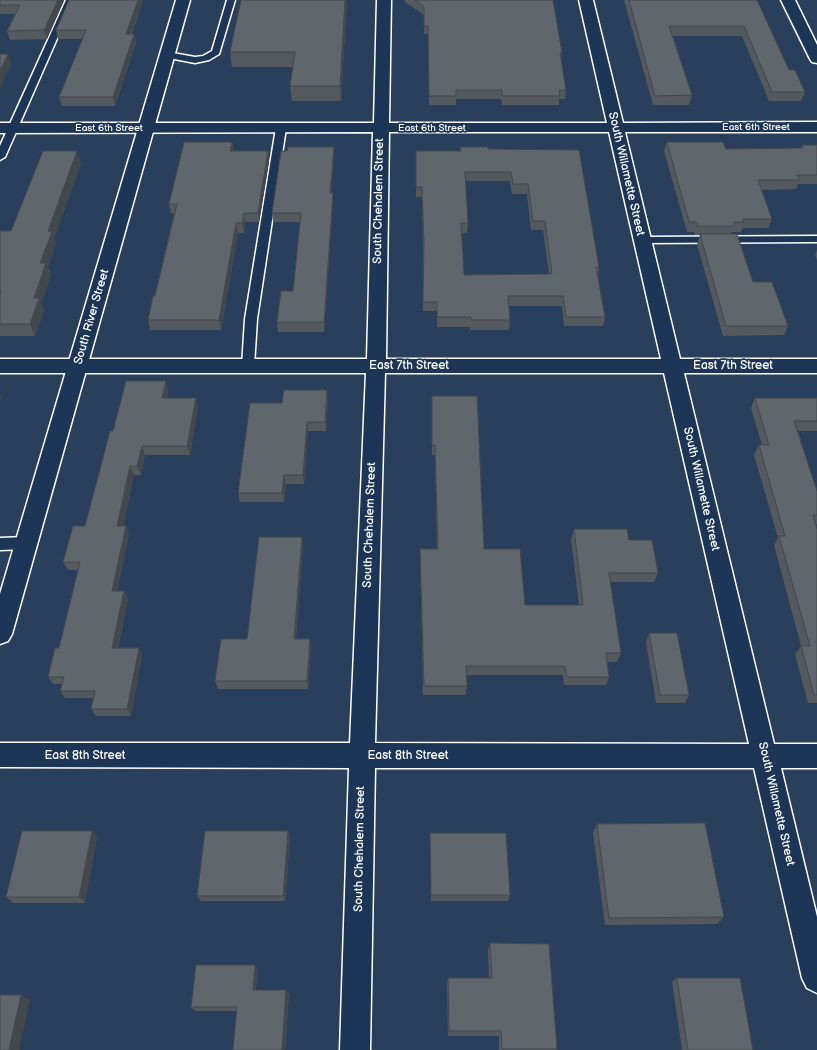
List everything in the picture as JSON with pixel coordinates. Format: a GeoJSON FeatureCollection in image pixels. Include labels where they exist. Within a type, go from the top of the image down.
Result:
{"type":"FeatureCollection","features":[{"type":"Feature","properties":{"kind":"street","name":"South River Street"},"geometry":{"type":"LineString","coordinates":[[0,634],[183,0]]}},
{"type":"Feature","properties":{"kind":"street","name":"South Chehalem Street"},"geometry":{"type":"LineString","coordinates":[[355,1050],[362,756],[376,366],[380,128],[384,0]]}},
{"type":"Feature","properties":{"kind":"street","name":"South Willamette Street"},"geometry":{"type":"LineString","coordinates":[[586,0],[615,128],[817,978]]}},
{"type":"Feature","properties":{"kind":"street"},"geometry":{"type":"LineString","coordinates":[[788,0],[813,42],[817,59]]}},
{"type":"Feature","properties":{"kind":"street","name":"East 6th Street"},"geometry":{"type":"LineString","coordinates":[[6,128],[817,127]]}},
{"type":"Feature","properties":{"kind":"street","name":"East 7th Street"},"geometry":{"type":"LineString","coordinates":[[0,366],[817,366]]}},
{"type":"Feature","properties":{"kind":"street","name":"East 8th Street"},"geometry":{"type":"LineString","coordinates":[[0,756],[817,756]]}},
{"type":"Feature","properties":{"kind":"lane"},"geometry":{"type":"LineString","coordinates":[[0,157],[6,128],[70,0]]}},
{"type":"Feature","properties":{"kind":"lane"},"geometry":{"type":"LineString","coordinates":[[167,55],[195,60],[206,58],[216,52],[231,0]]}},
{"type":"Feature","properties":{"kind":"lane"},"geometry":{"type":"LineString","coordinates":[[248,366],[251,320],[281,128]]}},
{"type":"Feature","properties":{"kind":"lane"},"geometry":{"type":"LineString","coordinates":[[642,240],[817,239]]}},
{"type":"Feature","properties":{"kind":"lane"},"geometry":{"type":"LineString","coordinates":[[0,544],[26,544]]}},
{"type":"Feature","properties":{"kind":"building"},"geometry":{"type":"Polygon","coordinates":[[[0,0],[58,0],[44,30],[7,31],[20,5],[0,5],[0,0]]]}},
{"type":"Feature","properties":{"kind":"building"},"geometry":{"type":"Polygon","coordinates":[[[69,0],[138,0],[126,34],[134,34],[113,97],[59,97],[86,30],[56,30],[69,0]]]}},
{"type":"Feature","properties":{"kind":"building"},"geometry":{"type":"Polygon","coordinates":[[[241,0],[345,0],[340,86],[290,86],[295,52],[230,52],[241,0]]]}},
{"type":"Feature","properties":{"kind":"building"},"geometry":{"type":"Polygon","coordinates":[[[415,0],[553,0],[562,53],[560,53],[566,90],[559,90],[560,96],[502,96],[502,90],[456,90],[456,96],[429,96],[428,26],[424,26],[424,6],[415,0]]]}},
{"type":"Feature","properties":{"kind":"building"},"geometry":{"type":"Polygon","coordinates":[[[629,0],[757,0],[789,70],[795,70],[805,92],[772,92],[744,26],[669,26],[692,95],[655,96],[629,0]]]}},
{"type":"Feature","properties":{"kind":"building"},"geometry":{"type":"Polygon","coordinates":[[[0,54],[8,54],[0,71],[0,54]]]}},
{"type":"Feature","properties":{"kind":"building"},"geometry":{"type":"Polygon","coordinates":[[[184,142],[232,142],[230,151],[268,151],[258,213],[244,213],[242,223],[236,223],[219,320],[148,320],[177,204],[169,204],[184,142]]]}},
{"type":"Feature","properties":{"kind":"building"},"geometry":{"type":"Polygon","coordinates":[[[667,142],[723,142],[726,149],[803,148],[802,145],[817,145],[817,175],[797,175],[800,180],[758,180],[772,219],[743,219],[744,222],[733,222],[734,226],[697,226],[696,222],[689,222],[667,142]]]}},
{"type":"Feature","properties":{"kind":"building"},"geometry":{"type":"Polygon","coordinates":[[[288,147],[334,147],[330,193],[333,193],[324,322],[277,322],[281,291],[293,291],[301,213],[272,213],[281,151],[287,151],[288,147]]]}},
{"type":"Feature","properties":{"kind":"building"},"geometry":{"type":"Polygon","coordinates":[[[460,147],[488,147],[488,149],[579,150],[599,267],[596,267],[605,317],[566,317],[563,296],[508,296],[510,320],[471,320],[471,317],[437,317],[437,302],[423,302],[424,242],[422,187],[416,187],[416,151],[461,151],[460,147]],[[465,172],[468,223],[461,223],[464,275],[552,274],[545,221],[533,221],[528,184],[513,184],[511,172],[465,172]]]}},
{"type":"Feature","properties":{"kind":"building"},"geometry":{"type":"Polygon","coordinates":[[[43,151],[77,151],[48,231],[52,232],[40,263],[46,263],[34,298],[39,298],[30,324],[0,324],[0,231],[11,231],[43,151]]]}},
{"type":"Feature","properties":{"kind":"building"},"geometry":{"type":"Polygon","coordinates":[[[700,234],[737,234],[753,282],[772,282],[788,326],[726,326],[700,234]]]}},
{"type":"Feature","properties":{"kind":"building"},"geometry":{"type":"Polygon","coordinates":[[[126,381],[166,381],[162,398],[196,398],[187,446],[142,446],[137,466],[130,466],[117,526],[126,526],[112,591],[124,591],[112,648],[139,648],[127,709],[91,709],[95,691],[60,691],[64,677],[48,677],[55,648],[59,648],[80,562],[63,562],[73,526],[85,526],[110,431],[113,431],[126,381]]]}},
{"type":"Feature","properties":{"kind":"building"},"geometry":{"type":"Polygon","coordinates":[[[284,390],[327,390],[325,422],[307,422],[303,475],[284,475],[282,493],[238,493],[250,403],[282,403],[284,390]]]}},
{"type":"Feature","properties":{"kind":"building"},"geometry":{"type":"Polygon","coordinates":[[[432,396],[477,396],[484,549],[520,549],[525,605],[583,605],[574,529],[627,529],[629,540],[652,540],[658,573],[609,573],[621,653],[606,653],[609,677],[567,677],[565,666],[466,666],[467,686],[424,686],[420,549],[438,549],[435,445],[432,445],[432,396]]]}},
{"type":"Feature","properties":{"kind":"building"},"geometry":{"type":"Polygon","coordinates":[[[755,398],[817,398],[817,421],[794,421],[817,491],[817,515],[813,515],[817,529],[817,695],[814,695],[801,646],[810,646],[779,536],[785,536],[759,445],[769,445],[755,398]]]}},
{"type":"Feature","properties":{"kind":"building"},"geometry":{"type":"Polygon","coordinates":[[[259,537],[302,537],[294,639],[310,639],[307,681],[215,681],[221,639],[247,639],[259,537]]]}},
{"type":"Feature","properties":{"kind":"building"},"geometry":{"type":"Polygon","coordinates":[[[649,633],[677,633],[689,695],[660,695],[649,633]]]}},
{"type":"Feature","properties":{"kind":"building"},"geometry":{"type":"Polygon","coordinates":[[[705,823],[724,917],[609,918],[597,824],[705,823]]]}},
{"type":"Feature","properties":{"kind":"building"},"geometry":{"type":"Polygon","coordinates":[[[22,831],[92,831],[79,897],[6,897],[22,831]]]}},
{"type":"Feature","properties":{"kind":"building"},"geometry":{"type":"Polygon","coordinates":[[[205,831],[288,831],[283,896],[197,896],[205,831]]]}},
{"type":"Feature","properties":{"kind":"building"},"geometry":{"type":"Polygon","coordinates":[[[430,833],[506,833],[510,895],[431,895],[430,833]]]}},
{"type":"Feature","properties":{"kind":"building"},"geometry":{"type":"Polygon","coordinates":[[[490,943],[549,944],[557,1049],[502,1049],[501,1031],[449,1031],[448,978],[492,978],[490,943]]]}},
{"type":"Feature","properties":{"kind":"building"},"geometry":{"type":"Polygon","coordinates":[[[196,965],[255,965],[253,990],[286,990],[282,1050],[233,1050],[237,1007],[191,1007],[196,965]]]}},
{"type":"Feature","properties":{"kind":"building"},"geometry":{"type":"Polygon","coordinates":[[[677,978],[740,978],[753,1050],[688,1050],[677,978]]]}},
{"type":"Feature","properties":{"kind":"building"},"geometry":{"type":"Polygon","coordinates":[[[0,995],[21,995],[9,1050],[0,1050],[0,995]]]}}]}
